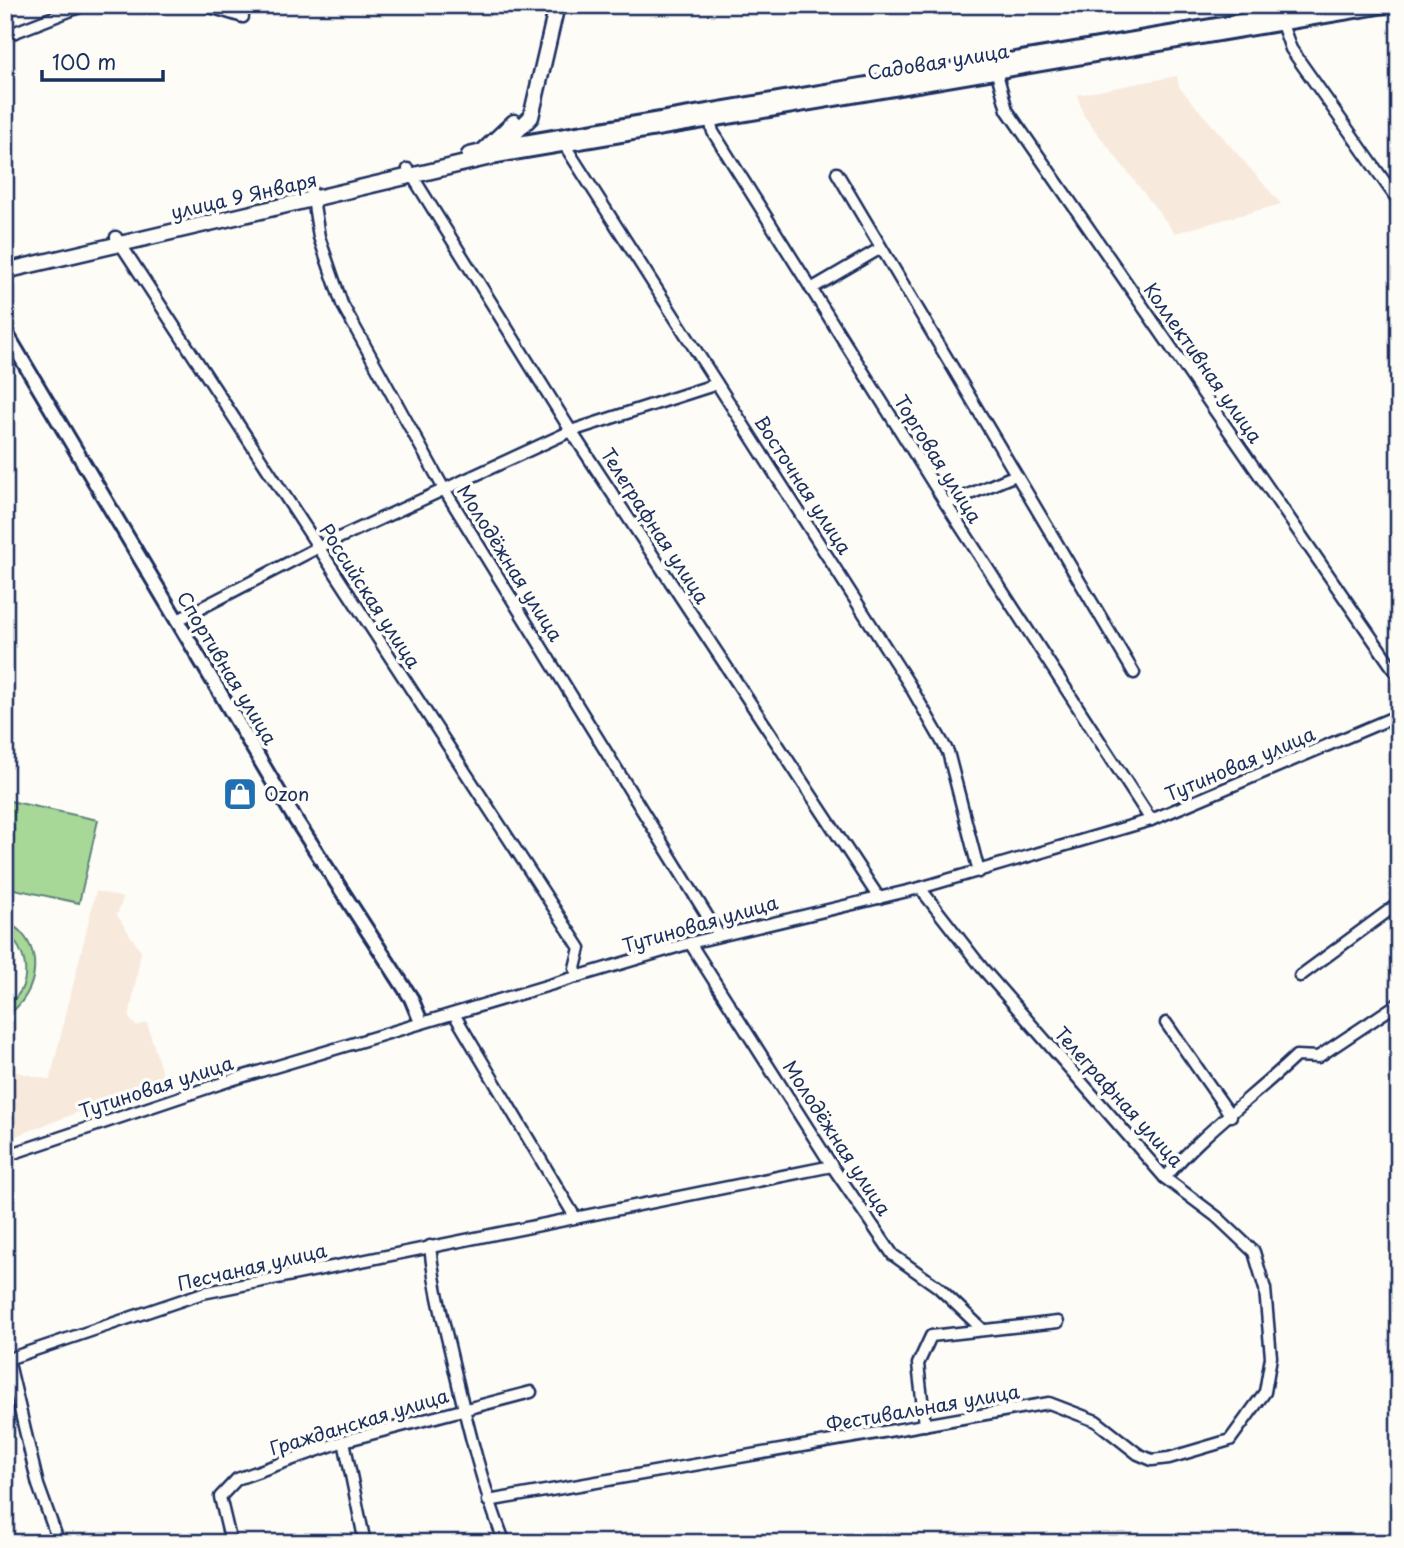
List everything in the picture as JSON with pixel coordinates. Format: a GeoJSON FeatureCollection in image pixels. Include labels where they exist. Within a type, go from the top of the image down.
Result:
{"type":"FeatureCollection","features":[{"type":"Feature","properties":{"kind":"main road"},"geometry":{"type":"LineString","coordinates":[[486,155],[523,114],[549,5]]}},
{"type":"Feature","properties":{"kind":"main road"},"geometry":{"type":"LineString","coordinates":[[486,155],[503,145],[531,117],[557,5]]}},
{"type":"Feature","properties":{"kind":"main road","name":"улица 9 Января"},"geometry":{"type":"LineString","coordinates":[[5,263],[119,240],[486,155]]}},
{"type":"Feature","properties":{"kind":"main road","name":"улица 9 Января"},"geometry":{"type":"LineString","coordinates":[[5,271],[119,240]]}},
{"type":"Feature","properties":{"kind":"street"},"geometry":{"type":"LineString","coordinates":[[5,36],[82,6],[92,5]]}},
{"type":"Feature","properties":{"kind":"street"},"geometry":{"type":"LineString","coordinates":[[204,5],[243,17]]}},
{"type":"Feature","properties":{"kind":"street","name":"Садовая улица"},"geometry":{"type":"LineString","coordinates":[[996,67],[1268,11],[1335,5]]}},
{"type":"Feature","properties":{"kind":"street","name":"Садовая улица"},"geometry":{"type":"LineString","coordinates":[[486,155],[561,139],[708,114],[1391,5]]}},
{"type":"Feature","properties":{"kind":"street"},"geometry":{"type":"LineString","coordinates":[[1268,11],[1282,24],[1292,49],[1399,202]]}},
{"type":"Feature","properties":{"kind":"street","name":"Коллективная улица"},"geometry":{"type":"LineString","coordinates":[[996,67],[1007,110],[1399,677]]}},
{"type":"Feature","properties":{"kind":"street","name":"Торговая улица"},"geometry":{"type":"LineString","coordinates":[[708,114],[713,132],[946,505],[1151,820]]}},
{"type":"Feature","properties":{"kind":"street"},"geometry":{"type":"LineString","coordinates":[[503,145],[561,139]]}},
{"type":"Feature","properties":{"kind":"street","name":"Восточная улица"},"geometry":{"type":"LineString","coordinates":[[561,139],[909,684],[947,752],[979,872]]}},
{"type":"Feature","properties":{"kind":"street","name":"Телеграфная улица"},"geometry":{"type":"LineString","coordinates":[[410,172],[572,431],[879,898]]}},
{"type":"Feature","properties":{"kind":"street"},"geometry":{"type":"LineString","coordinates":[[837,173],[1134,673]]}},
{"type":"Feature","properties":{"kind":"street","name":"Молодёжная улица"},"geometry":{"type":"LineString","coordinates":[[312,196],[318,237],[342,303],[444,489],[719,935]]}},
{"type":"Feature","properties":{"kind":"street","name":"Российская улица"},"geometry":{"type":"LineString","coordinates":[[119,240],[317,548],[580,948],[575,968],[578,977]]}},
{"type":"Feature","properties":{"kind":"street"},"geometry":{"type":"LineString","coordinates":[[811,289],[881,248]]}},
{"type":"Feature","properties":{"kind":"street","name":"Спортивная улица"},"geometry":{"type":"LineString","coordinates":[[5,331],[292,814],[411,998],[421,1023]]}},
{"type":"Feature","properties":{"kind":"street"},"geometry":{"type":"LineString","coordinates":[[176,621],[317,548],[572,431],[718,384]]}},
{"type":"Feature","properties":{"kind":"street"},"geometry":{"type":"LineString","coordinates":[[946,505],[1016,475]]}},
{"type":"Feature","properties":{"kind":"street","name":"Тутиновая улица"},"geometry":{"type":"LineString","coordinates":[[5,1156],[231,1080],[690,943],[979,872],[1151,820],[1399,715]]}},
{"type":"Feature","properties":{"kind":"street","name":"Телеграфная улица"},"geometry":{"type":"LineString","coordinates":[[919,888],[983,969],[1165,1178],[1217,1217],[1254,1252],[1265,1289],[1269,1332]]}},
{"type":"Feature","properties":{"kind":"street"},"geometry":{"type":"LineString","coordinates":[[1300,976],[1399,902]]}},
{"type":"Feature","properties":{"kind":"street","name":"Молодёжная улица"},"geometry":{"type":"LineString","coordinates":[[690,943],[832,1166],[893,1255],[938,1287],[981,1328]]}},
{"type":"Feature","properties":{"kind":"street"},"geometry":{"type":"LineString","coordinates":[[1165,1178],[1192,1146],[1231,1116],[1296,1056],[1318,1057],[1399,1003]]}},
{"type":"Feature","properties":{"kind":"street"},"geometry":{"type":"LineString","coordinates":[[453,1014],[575,1217]]}},
{"type":"Feature","properties":{"kind":"street"},"geometry":{"type":"LineString","coordinates":[[1166,1023],[1231,1116]]}},
{"type":"Feature","properties":{"kind":"street","name":"Песчаная улица"},"geometry":{"type":"LineString","coordinates":[[7,1359],[203,1293],[832,1166]]}},
{"type":"Feature","properties":{"kind":"street"},"geometry":{"type":"LineString","coordinates":[[430,1246],[433,1278],[464,1409],[488,1501],[505,1543]]}},
{"type":"Feature","properties":{"kind":"street"},"geometry":{"type":"LineString","coordinates":[[925,1425],[918,1364],[931,1336],[981,1328],[1058,1322]]}},
{"type":"Feature","properties":{"kind":"street","name":"Фестивальная улица"},"geometry":{"type":"LineString","coordinates":[[488,1501],[1049,1404],[1096,1420],[1138,1454],[1152,1460],[1169,1458],[1230,1440],[1265,1392],[1271,1357],[1269,1332]]}},
{"type":"Feature","properties":{"kind":"street"},"geometry":{"type":"LineString","coordinates":[[7,1359],[38,1485],[59,1543]]}},
{"type":"Feature","properties":{"kind":"street","name":"Гражданская улица"},"geometry":{"type":"LineString","coordinates":[[231,1543],[220,1497],[237,1479],[344,1441],[531,1392]]}},
{"type":"Feature","properties":{"kind":"street"},"geometry":{"type":"LineString","coordinates":[[344,1441],[365,1543]]}},
{"type":"Feature","properties":{"kind":"shaded area"},"geometry":{"type":"Polygon","coordinates":[[[1177,76],[1179,87],[1281,204],[1175,233],[1084,116],[1077,95],[1177,76]]]}},
{"type":"Feature","properties":{"kind":"shaded area"},"geometry":{"type":"Polygon","coordinates":[[[96,891],[123,898],[117,915],[141,952],[129,1018],[136,1026],[147,1023],[164,1080],[5,1140],[5,1069],[50,1080],[96,891]]]}},
{"type":"Feature","properties":{"kind":"green space"},"geometry":{"type":"Polygon","coordinates":[[[5,800],[98,820],[79,903],[5,887],[5,800]]]}},
{"type":"Feature","properties":{"kind":"green space"},"geometry":{"type":"Polygon","coordinates":[[[5,921],[19,930],[28,941],[34,968],[26,995],[5,1017],[5,1006],[21,990],[25,969],[19,949],[5,931],[5,921]]]}},
{"type":"Feature","properties":{"kind":"place","name":"Ozon"},"geometry":{"type":"Point","coordinates":[240,794]}}]}
